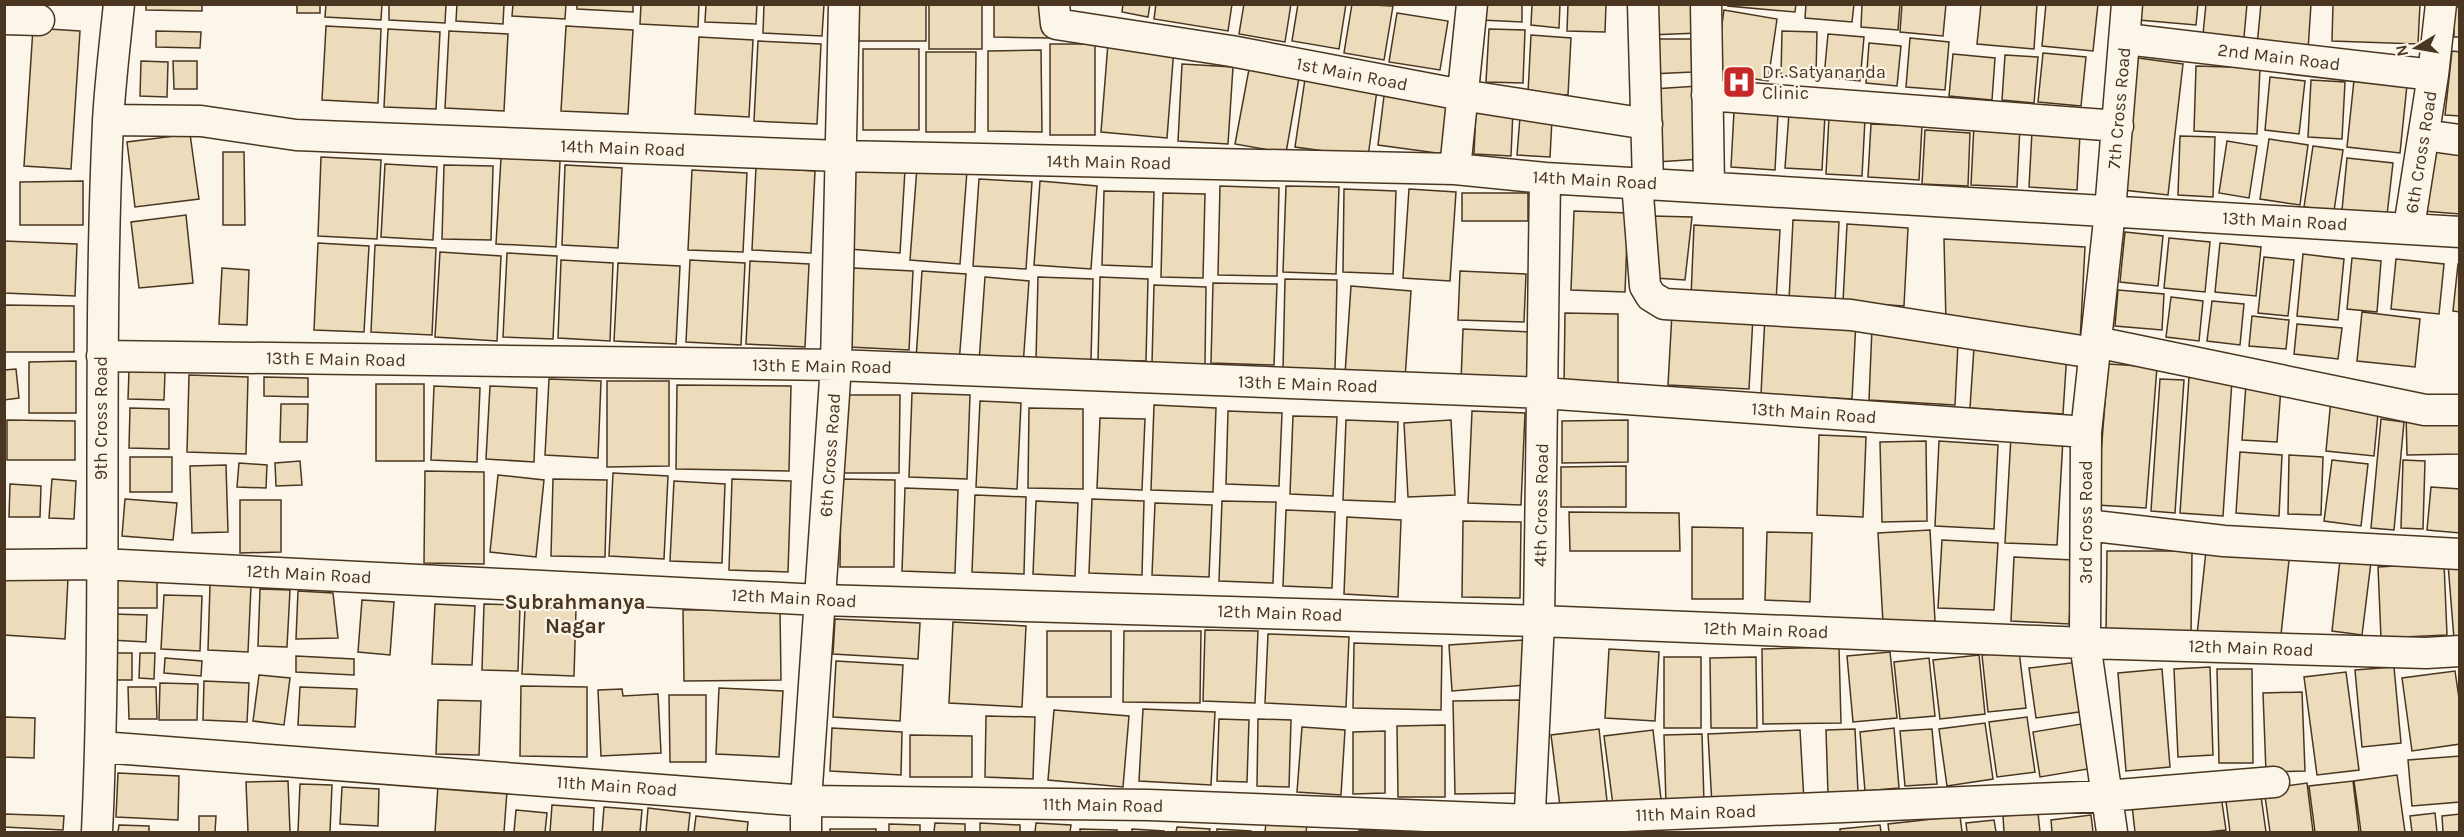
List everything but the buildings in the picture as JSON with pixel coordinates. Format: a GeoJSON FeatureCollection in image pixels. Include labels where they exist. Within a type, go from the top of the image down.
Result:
{"type":"FeatureCollection","features":[{"type":"Feature","properties":{"kind":"street","name":"9th Cross Road"},"geometry":{"type":"LineString","coordinates":[[97,832],[101,747],[102,356],[108,120],[119,4]]}},
{"type":"Feature","properties":{"kind":"street","name":"6th Cross Road"},"geometry":{"type":"LineString","coordinates":[[806,832],[806,801],[836,365],[844,4]]}},
{"type":"Feature","properties":{"kind":"street"},"geometry":{"type":"LineString","coordinates":[[1455,169],[1472,4]]}},
{"type":"Feature","properties":{"kind":"street"},"geometry":{"type":"LineString","coordinates":[[1643,4],[1647,124],[1643,182],[1644,286],[1651,296],[1664,304],[1851,315],[2095,347],[2425,410],[2460,410]]}},
{"type":"Feature","properties":{"kind":"street"},"geometry":{"type":"LineString","coordinates":[[1706,4],[1709,186]]}},
{"type":"Feature","properties":{"kind":"street","name":"7th Cross Road"},"geometry":{"type":"LineString","coordinates":[[2110,211],[2126,39],[2127,4]]}},
{"type":"Feature","properties":{"kind":"street","name":"6th Cross Road"},"geometry":{"type":"LineString","coordinates":[[2409,227],[2433,75],[2441,4]]}},
{"type":"Feature","properties":{"kind":"street","name":"1st Main Road"},"geometry":{"type":"LineString","coordinates":[[1055,14],[1231,51],[1462,95],[1647,124]]}},
{"type":"Feature","properties":{"kind":"street"},"geometry":{"type":"LineString","coordinates":[[4,19],[39,20]]}},
{"type":"Feature","properties":{"kind":"street","name":"2nd Main Road"},"geometry":{"type":"LineString","coordinates":[[2126,39],[2433,75]]}},
{"type":"Feature","properties":{"kind":"street"},"geometry":{"type":"LineString","coordinates":[[1707,95],[2118,126]]}},
{"type":"Feature","properties":{"kind":"street","name":"14th Main Road"},"geometry":{"type":"LineString","coordinates":[[108,120],[201,121],[296,135],[840,156],[1455,169],[1545,178],[2110,211]]}},
{"type":"Feature","properties":{"kind":"street"},"geometry":{"type":"LineString","coordinates":[[2424,135],[2460,140]]}},
{"type":"Feature","properties":{"kind":"street","name":"4th Cross Road"},"geometry":{"type":"LineString","coordinates":[[1529,826],[1539,621],[1545,178]]}},
{"type":"Feature","properties":{"kind":"street","name":"13th Main Road"},"geometry":{"type":"LineString","coordinates":[[2110,211],[2409,227],[2460,232]]}},
{"type":"Feature","properties":{"kind":"street","name":"3rd Cross Road"},"geometry":{"type":"LineString","coordinates":[[2110,211],[2086,432],[2085,643],[2112,832]]}},
{"type":"Feature","properties":{"kind":"street","name":"13th E Main Road"},"geometry":{"type":"LineString","coordinates":[[102,356],[836,365],[1543,393]]}},
{"type":"Feature","properties":{"kind":"street","name":"13th Main Road"},"geometry":{"type":"LineString","coordinates":[[1543,393],[2086,432]]}},
{"type":"Feature","properties":{"kind":"street"},"geometry":{"type":"LineString","coordinates":[[2086,525],[2224,541],[2460,554]]}},
{"type":"Feature","properties":{"kind":"street","name":"12th Main Road"},"geometry":{"type":"LineString","coordinates":[[4,565],[101,564],[820,600],[1539,621],[2085,643],[2460,651]]}},
{"type":"Feature","properties":{"kind":"street","name":"11th Main Road"},"geometry":{"type":"LineString","coordinates":[[101,747],[806,801],[1149,805],[1529,826],[2106,796],[2274,782]]}},
{"type":"Feature","properties":{"kind":"place","name":"Dr. Satyananda Clinic"},"geometry":{"type":"Point","coordinates":[1739,82]}},
{"type":"Feature","properties":{"kind":"district","name":"Subrahmanya Nagar"},"geometry":{"type":"Point","coordinates":[575,614]}}]}
